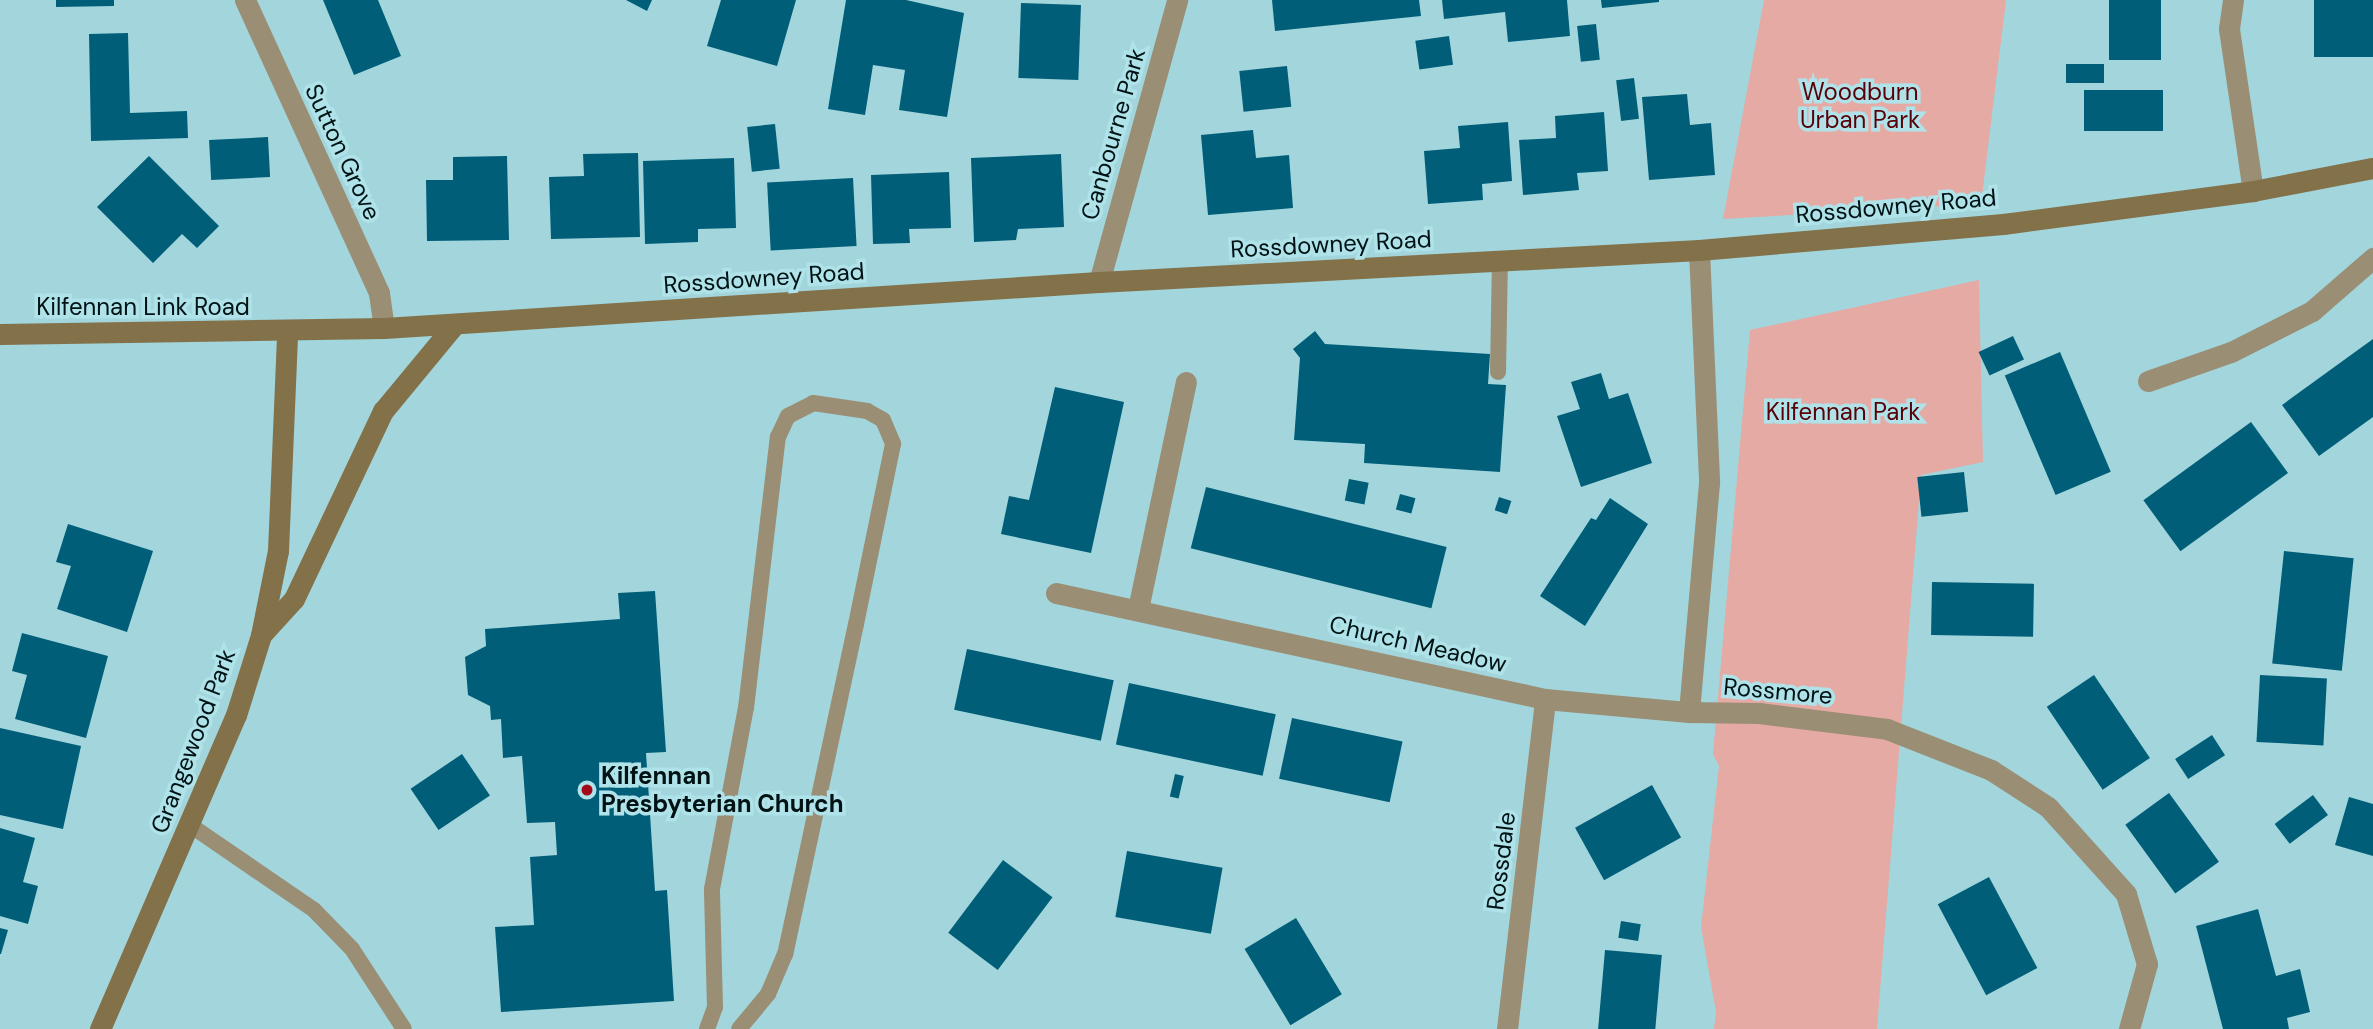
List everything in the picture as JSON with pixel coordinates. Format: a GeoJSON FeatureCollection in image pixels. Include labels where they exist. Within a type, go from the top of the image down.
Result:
{"type":"FeatureCollection","features":[{"type":"Feature","properties":{"kind":"main road","name":"Rossdowney Road"},"geometry":{"type":"LineString","coordinates":[[287,332],[456,324],[1098,282],[1699,250],[2003,224],[2253,191],[2373,168]]}},
{"type":"Feature","properties":{"kind":"main road"},"geometry":{"type":"LineString","coordinates":[[261,635],[294,599],[383,411],[456,324]]}},
{"type":"Feature","properties":{"kind":"main road","name":"Grangewood Park"},"geometry":{"type":"LineString","coordinates":[[100,1029],[236,715],[261,635],[278,551],[287,332]]}},
{"type":"Feature","properties":{"kind":"main road","name":"Kilfennan Link Road"},"geometry":{"type":"LineString","coordinates":[[0,334],[287,332]]}},
{"type":"Feature","properties":{"kind":"street","name":"Sutton Grove"},"geometry":{"type":"LineString","coordinates":[[244,0],[379,293],[384,328]]}},
{"type":"Feature","properties":{"kind":"street","name":"Canbourne Park"},"geometry":{"type":"LineString","coordinates":[[1098,282],[1177,0]]}},
{"type":"Feature","properties":{"kind":"street"},"geometry":{"type":"LineString","coordinates":[[2232,0],[2229,29],[2253,191]]}},
{"type":"Feature","properties":{"kind":"street","name":"Rossmore"},"geometry":{"type":"LineString","coordinates":[[1699,250],[1709,483],[1689,712],[1759,713],[1887,729],[1991,770],[2048,807],[2126,894],[2147,964],[2129,1029]]}},
{"type":"Feature","properties":{"kind":"street"},"geometry":{"type":"LineString","coordinates":[[2148,381],[2231,352],[2312,311],[2373,258]]}},
{"type":"Feature","properties":{"kind":"street"},"geometry":{"type":"LineString","coordinates":[[1138,609],[1186,382]]}},
{"type":"Feature","properties":{"kind":"street","name":"Church Meadow"},"geometry":{"type":"LineString","coordinates":[[1056,593],[1545,699],[1689,712]]}},
{"type":"Feature","properties":{"kind":"street","name":"Rossdale"},"geometry":{"type":"LineString","coordinates":[[1507,1029],[1545,699]]}},
{"type":"Feature","properties":{"kind":"lane"},"geometry":{"type":"LineString","coordinates":[[1498,372],[1500,261]]}},
{"type":"Feature","properties":{"kind":"lane"},"geometry":{"type":"LineString","coordinates":[[707,1029],[715,1007],[712,890],[746,708],[778,437],[788,416],[813,403],[867,411],[883,420],[893,444],[877,522],[785,954],[768,994],[739,1029]]}},
{"type":"Feature","properties":{"kind":"lane"},"geometry":{"type":"LineString","coordinates":[[190,825],[314,910],[352,949],[404,1029]]}},
{"type":"Feature","properties":{"kind":"green space","name":"Woodburn Urban Park"},"geometry":{"type":"Polygon","coordinates":[[[1764,0],[2006,0],[1981,204],[1723,219],[1764,0]]]}},
{"type":"Feature","properties":{"kind":"green space","name":"Kilfennan Park"},"geometry":{"type":"Polygon","coordinates":[[[1979,280],[1983,462],[1921,475],[1877,1029],[1714,1029],[1716,1012],[1701,927],[1719,766],[1713,754],[1750,330],[1979,280]]]}},
{"type":"Feature","properties":{"kind":"building"},"geometry":{"type":"Polygon","coordinates":[[[56,0],[114,0],[114,6],[56,7],[56,0]]]}},
{"type":"Feature","properties":{"kind":"building"},"geometry":{"type":"Polygon","coordinates":[[[323,0],[378,0],[401,56],[354,75],[323,0]]]}},
{"type":"Feature","properties":{"kind":"building"},"geometry":{"type":"Polygon","coordinates":[[[626,0],[652,0],[647,11],[626,0]]]}},
{"type":"Feature","properties":{"kind":"building"},"geometry":{"type":"Polygon","coordinates":[[[721,0],[796,0],[777,66],[707,46],[721,0]]]}},
{"type":"Feature","properties":{"kind":"building"},"geometry":{"type":"Polygon","coordinates":[[[846,0],[906,0],[964,13],[947,117],[899,110],[905,70],[873,65],[865,115],[828,109],[846,0]]]}},
{"type":"Feature","properties":{"kind":"building"},"geometry":{"type":"Polygon","coordinates":[[[1272,0],[1419,0],[1421,16],[1275,31],[1272,0]]]}},
{"type":"Feature","properties":{"kind":"building"},"geometry":{"type":"Polygon","coordinates":[[[1442,0],[1567,0],[1570,36],[1508,42],[1505,12],[1444,19],[1442,0]]]}},
{"type":"Feature","properties":{"kind":"building"},"geometry":{"type":"Polygon","coordinates":[[[1601,0],[1659,0],[1659,2],[1602,8],[1601,0]]]}},
{"type":"Feature","properties":{"kind":"building"},"geometry":{"type":"Polygon","coordinates":[[[2109,0],[2161,0],[2161,60],[2109,60],[2109,0]]]}},
{"type":"Feature","properties":{"kind":"building"},"geometry":{"type":"Polygon","coordinates":[[[2314,0],[2373,0],[2373,57],[2314,57],[2314,0]]]}},
{"type":"Feature","properties":{"kind":"building"},"geometry":{"type":"Polygon","coordinates":[[[1021,3],[1081,5],[1078,80],[1018,78],[1021,3]]]}},
{"type":"Feature","properties":{"kind":"building"},"geometry":{"type":"Polygon","coordinates":[[[1596,24],[1600,60],[1581,62],[1577,26],[1596,24]]]}},
{"type":"Feature","properties":{"kind":"building"},"geometry":{"type":"Polygon","coordinates":[[[128,33],[130,113],[187,111],[188,138],[91,141],[89,34],[128,33]]]}},
{"type":"Feature","properties":{"kind":"building"},"geometry":{"type":"Polygon","coordinates":[[[1449,36],[1453,65],[1419,69],[1415,41],[1449,36]]]}},
{"type":"Feature","properties":{"kind":"building"},"geometry":{"type":"Polygon","coordinates":[[[2066,64],[2104,64],[2104,83],[2066,83],[2066,64]]]}},
{"type":"Feature","properties":{"kind":"building"},"geometry":{"type":"Polygon","coordinates":[[[1287,66],[1291,107],[1244,112],[1239,71],[1287,66]]]}},
{"type":"Feature","properties":{"kind":"building"},"geometry":{"type":"Polygon","coordinates":[[[1634,78],[1639,119],[1621,121],[1616,80],[1634,78]]]}},
{"type":"Feature","properties":{"kind":"building"},"geometry":{"type":"Polygon","coordinates":[[[2084,90],[2163,90],[2163,131],[2084,131],[2084,90]]]}},
{"type":"Feature","properties":{"kind":"building"},"geometry":{"type":"Polygon","coordinates":[[[1687,94],[1690,125],[1711,123],[1715,175],[1649,180],[1642,97],[1687,94]]]}},
{"type":"Feature","properties":{"kind":"building"},"geometry":{"type":"Polygon","coordinates":[[[1604,112],[1608,171],[1577,173],[1579,190],[1523,195],[1519,140],[1556,138],[1555,116],[1604,112]]]}},
{"type":"Feature","properties":{"kind":"building"},"geometry":{"type":"Polygon","coordinates":[[[1508,122],[1512,181],[1482,184],[1483,200],[1428,204],[1424,151],[1460,148],[1458,126],[1508,122]]]}},
{"type":"Feature","properties":{"kind":"building"},"geometry":{"type":"Polygon","coordinates":[[[775,124],[780,169],[752,172],[747,127],[775,124]]]}},
{"type":"Feature","properties":{"kind":"building"},"geometry":{"type":"Polygon","coordinates":[[[1253,130],[1256,158],[1289,155],[1293,208],[1208,215],[1201,135],[1253,130]]]}},
{"type":"Feature","properties":{"kind":"building"},"geometry":{"type":"Polygon","coordinates":[[[268,137],[270,177],[211,180],[209,140],[268,137]]]}},
{"type":"Feature","properties":{"kind":"building"},"geometry":{"type":"Polygon","coordinates":[[[638,153],[640,237],[551,239],[549,177],[584,176],[583,154],[638,153]]]}},
{"type":"Feature","properties":{"kind":"building"},"geometry":{"type":"Polygon","coordinates":[[[1061,154],[1064,227],[1018,229],[1016,240],[974,242],[971,158],[1061,154]]]}},
{"type":"Feature","properties":{"kind":"building"},"geometry":{"type":"Polygon","coordinates":[[[149,156],[219,226],[197,248],[182,234],[153,263],[97,207],[149,156]]]}},
{"type":"Feature","properties":{"kind":"building"},"geometry":{"type":"Polygon","coordinates":[[[507,156],[509,240],[427,241],[426,180],[453,180],[453,157],[507,156]]]}},
{"type":"Feature","properties":{"kind":"building"},"geometry":{"type":"Polygon","coordinates":[[[734,158],[736,228],[698,229],[698,242],[645,244],[643,161],[734,158]]]}},
{"type":"Feature","properties":{"kind":"building"},"geometry":{"type":"Polygon","coordinates":[[[949,172],[951,228],[909,229],[910,243],[873,244],[871,175],[949,172]]]}},
{"type":"Feature","properties":{"kind":"building"},"geometry":{"type":"Polygon","coordinates":[[[853,178],[857,246],[771,250],[767,183],[853,178]]]}},
{"type":"Feature","properties":{"kind":"building"},"geometry":{"type":"Polygon","coordinates":[[[1315,331],[1325,344],[1490,354],[1488,384],[1506,385],[1500,472],[1364,463],[1365,444],[1294,440],[1300,358],[1293,349],[1315,331]]]}},
{"type":"Feature","properties":{"kind":"building"},"geometry":{"type":"Polygon","coordinates":[[[2013,336],[2024,360],[1990,376],[1979,352],[2013,336]]]}},
{"type":"Feature","properties":{"kind":"building"},"geometry":{"type":"Polygon","coordinates":[[[2373,339],[2373,417],[2319,456],[2282,405],[2373,339]]]}},
{"type":"Feature","properties":{"kind":"building"},"geometry":{"type":"Polygon","coordinates":[[[2060,352],[2111,472],[2056,495],[2005,375],[2060,352]]]}},
{"type":"Feature","properties":{"kind":"building"},"geometry":{"type":"Polygon","coordinates":[[[1601,373],[1609,399],[1628,393],[1652,463],[1581,487],[1557,416],[1580,409],[1571,382],[1601,373]]]}},
{"type":"Feature","properties":{"kind":"building"},"geometry":{"type":"Polygon","coordinates":[[[1055,387],[1124,402],[1091,553],[1001,534],[1009,496],[1029,500],[1055,387]]]}},
{"type":"Feature","properties":{"kind":"building"},"geometry":{"type":"Polygon","coordinates":[[[2251,422],[2288,473],[2180,551],[2143,500],[2251,422]]]}},
{"type":"Feature","properties":{"kind":"building"},"geometry":{"type":"Polygon","coordinates":[[[1964,472],[1968,512],[1921,517],[1917,477],[1964,472]]]}},
{"type":"Feature","properties":{"kind":"building"},"geometry":{"type":"Polygon","coordinates":[[[1349,479],[1369,483],[1364,504],[1345,501],[1349,479]]]}},
{"type":"Feature","properties":{"kind":"building"},"geometry":{"type":"Polygon","coordinates":[[[1206,487],[1447,547],[1431,608],[1191,548],[1206,487]]]}},
{"type":"Feature","properties":{"kind":"building"},"geometry":{"type":"Polygon","coordinates":[[[1400,494],[1415,498],[1411,514],[1396,509],[1400,494]]]}},
{"type":"Feature","properties":{"kind":"building"},"geometry":{"type":"Polygon","coordinates":[[[1499,497],[1511,501],[1507,514],[1495,510],[1499,497]]]}},
{"type":"Feature","properties":{"kind":"building"},"geometry":{"type":"Polygon","coordinates":[[[1610,498],[1648,524],[1585,626],[1540,596],[1591,518],[1596,520],[1610,498]]]}},
{"type":"Feature","properties":{"kind":"building"},"geometry":{"type":"Polygon","coordinates":[[[68,524],[153,551],[127,632],[57,609],[71,566],[56,562],[68,524]]]}},
{"type":"Feature","properties":{"kind":"building"},"geometry":{"type":"Polygon","coordinates":[[[2284,551],[2354,558],[2342,671],[2272,663],[2284,551]]]}},
{"type":"Feature","properties":{"kind":"building"},"geometry":{"type":"Polygon","coordinates":[[[1932,582],[2034,584],[2033,637],[1931,635],[1932,582]]]}},
{"type":"Feature","properties":{"kind":"building","name":"Kilfennan Presbyterian Church"},"geometry":{"type":"Polygon","coordinates":[[[655,591],[666,752],[646,753],[655,891],[667,890],[674,1001],[501,1012],[495,927],[534,925],[530,857],[557,855],[555,822],[527,823],[522,756],[503,758],[501,719],[491,720],[490,706],[468,695],[465,657],[486,646],[485,629],[620,619],[618,593],[655,591]]]}},
{"type":"Feature","properties":{"kind":"building"},"geometry":{"type":"Polygon","coordinates":[[[22,633],[108,656],[86,738],[15,719],[27,675],[12,671],[22,633]]]}},
{"type":"Feature","properties":{"kind":"building"},"geometry":{"type":"Polygon","coordinates":[[[967,649],[1114,680],[1101,741],[954,710],[967,649]]]}},
{"type":"Feature","properties":{"kind":"building"},"geometry":{"type":"Polygon","coordinates":[[[2094,675],[2150,758],[2103,790],[2047,707],[2094,675]]]}},
{"type":"Feature","properties":{"kind":"building"},"geometry":{"type":"Polygon","coordinates":[[[2260,675],[2327,679],[2323,745],[2256,742],[2260,675]]]}},
{"type":"Feature","properties":{"kind":"building"},"geometry":{"type":"Polygon","coordinates":[[[1129,683],[1276,714],[1263,776],[1116,745],[1129,683]]]}},
{"type":"Feature","properties":{"kind":"building"},"geometry":{"type":"Polygon","coordinates":[[[1292,718],[1403,741],[1390,802],[1279,779],[1292,718]]]}},
{"type":"Feature","properties":{"kind":"building"},"geometry":{"type":"Polygon","coordinates":[[[0,728],[81,746],[63,829],[0,815],[0,728]]]}},
{"type":"Feature","properties":{"kind":"building"},"geometry":{"type":"Polygon","coordinates":[[[2212,735],[2225,755],[2188,779],[2175,759],[2212,735]]]}},
{"type":"Feature","properties":{"kind":"building"},"geometry":{"type":"Polygon","coordinates":[[[462,754],[490,795],[439,830],[411,789],[462,754]]]}},
{"type":"Feature","properties":{"kind":"building"},"geometry":{"type":"Polygon","coordinates":[[[1175,774],[1184,776],[1179,798],[1170,796],[1175,774]]]}},
{"type":"Feature","properties":{"kind":"building"},"geometry":{"type":"Polygon","coordinates":[[[1652,785],[1681,837],[1604,880],[1575,828],[1652,785]]]}},
{"type":"Feature","properties":{"kind":"building"},"geometry":{"type":"Polygon","coordinates":[[[2169,793],[2219,862],[2175,894],[2125,825],[2169,793]]]}},
{"type":"Feature","properties":{"kind":"building"},"geometry":{"type":"Polygon","coordinates":[[[2313,795],[2328,815],[2290,844],[2275,824],[2313,795]]]}},
{"type":"Feature","properties":{"kind":"building"},"geometry":{"type":"Polygon","coordinates":[[[2349,797],[2373,804],[2373,856],[2335,845],[2349,797]]]}},
{"type":"Feature","properties":{"kind":"building"},"geometry":{"type":"Polygon","coordinates":[[[0,828],[35,838],[23,882],[38,886],[28,924],[0,916],[0,828]]]}},
{"type":"Feature","properties":{"kind":"building"},"geometry":{"type":"Polygon","coordinates":[[[1127,851],[1223,868],[1211,934],[1115,917],[1127,851]]]}},
{"type":"Feature","properties":{"kind":"building"},"geometry":{"type":"Polygon","coordinates":[[[1003,860],[1053,897],[998,970],[948,933],[1003,860]]]}},
{"type":"Feature","properties":{"kind":"building"},"geometry":{"type":"Polygon","coordinates":[[[1989,877],[2037,968],[1986,995],[1938,904],[1989,877]]]}},
{"type":"Feature","properties":{"kind":"building"},"geometry":{"type":"Polygon","coordinates":[[[2258,909],[2276,976],[2300,969],[2310,1012],[2287,1018],[2289,1029],[2223,1029],[2196,926],[2258,909]]]}},
{"type":"Feature","properties":{"kind":"building"},"geometry":{"type":"Polygon","coordinates":[[[1296,918],[1342,994],[1290,1025],[1245,949],[1296,918]]]}},
{"type":"Feature","properties":{"kind":"building"},"geometry":{"type":"Polygon","coordinates":[[[1621,921],[1641,924],[1638,941],[1618,938],[1621,921]]]}},
{"type":"Feature","properties":{"kind":"building"},"geometry":{"type":"Polygon","coordinates":[[[0,928],[8,930],[1,954],[0,954],[0,928]]]}},
{"type":"Feature","properties":{"kind":"building"},"geometry":{"type":"Polygon","coordinates":[[[1605,950],[1662,955],[1655,1029],[1598,1029],[1605,950]]]}},
{"type":"Feature","properties":{"kind":"place","name":"Kilfennan Presbyterian Church"},"geometry":{"type":"Point","coordinates":[587,790]}}]}
